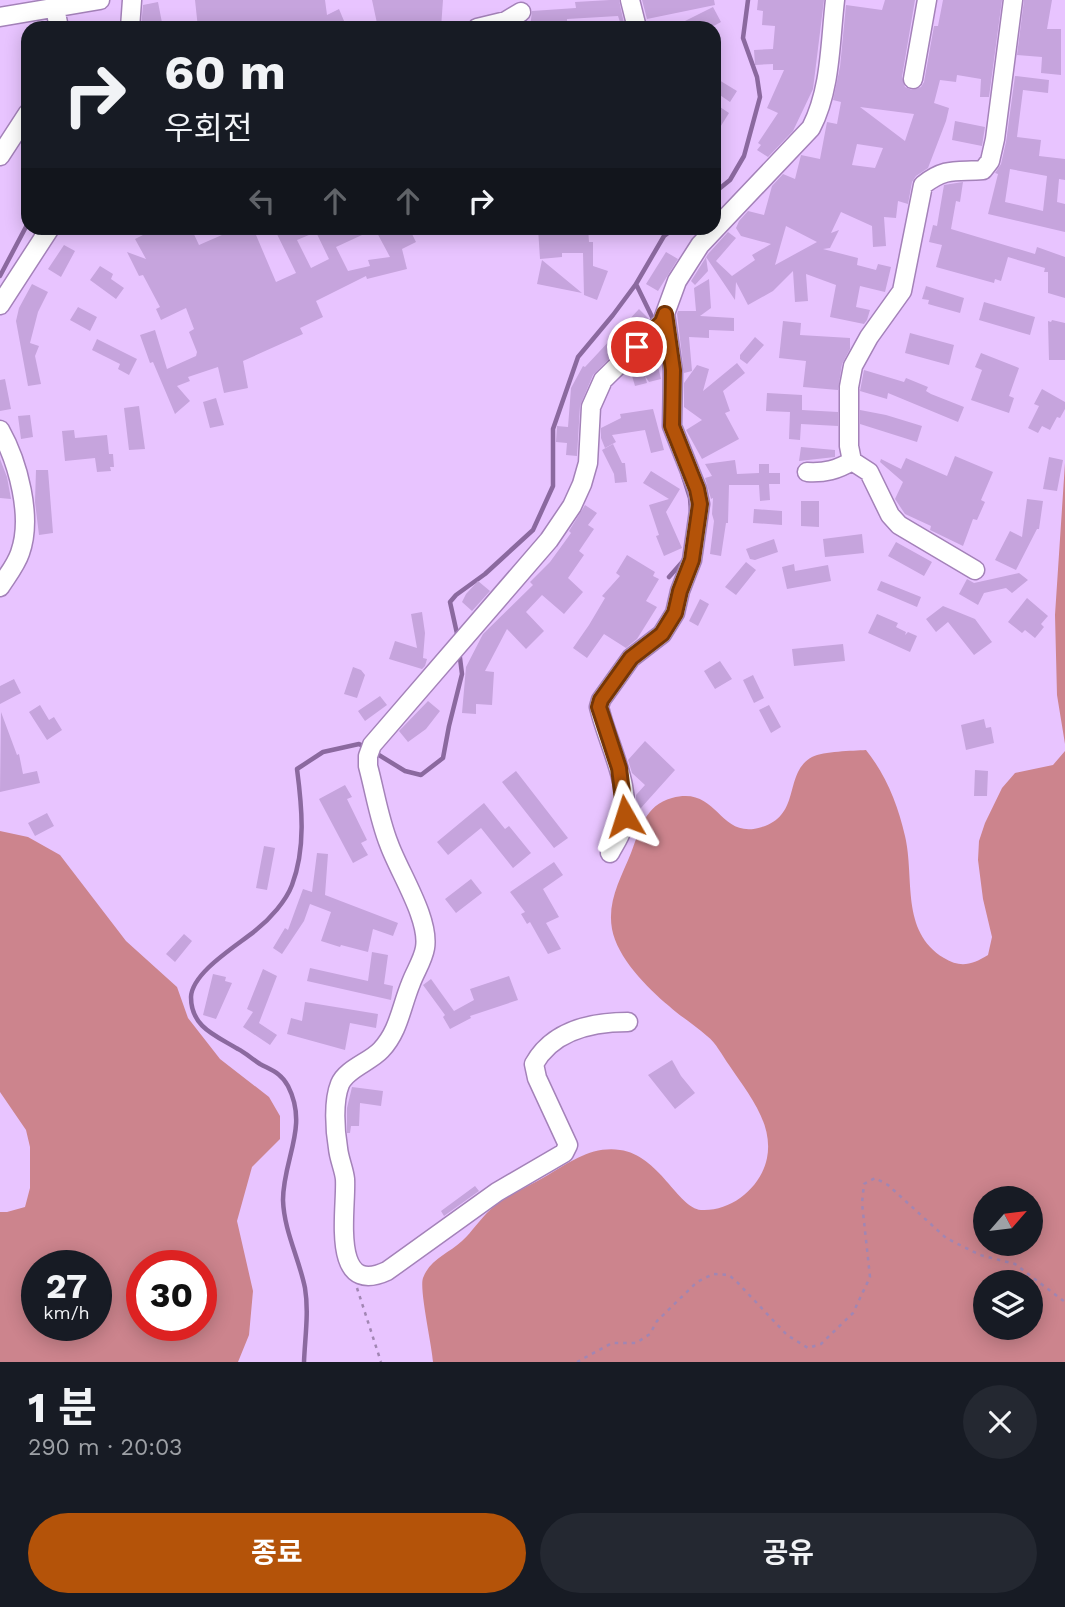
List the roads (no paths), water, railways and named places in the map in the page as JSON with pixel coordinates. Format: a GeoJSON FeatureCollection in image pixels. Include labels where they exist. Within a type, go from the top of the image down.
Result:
{"type":"FeatureCollection","features":[{"type":"Feature","properties":{"kind":"street"},"geometry":{"type":"LineString","coordinates":[[0,17],[100,0]]}},
{"type":"Feature","properties":{"kind":"street"},"geometry":{"type":"LineString","coordinates":[[130,21],[132,0]]}},
{"type":"Feature","properties":{"kind":"street"},"geometry":{"type":"LineString","coordinates":[[630,0],[635,21]]}},
{"type":"Feature","properties":{"kind":"street"},"geometry":{"type":"LineString","coordinates":[[721,223],[811,128],[825,90],[835,0]]}},
{"type":"Feature","properties":{"kind":"street"},"geometry":{"type":"LineString","coordinates":[[913,79],[927,0]]}},
{"type":"Feature","properties":{"kind":"street"},"geometry":{"type":"LineString","coordinates":[[975,570],[899,525],[890,515],[869,472],[852,461],[849,446],[849,399],[853,366],[869,337],[902,291],[923,185],[934,176],[948,171],[983,170],[990,161],[1013,0]]}},
{"type":"Feature","properties":{"kind":"street"},"geometry":{"type":"LineString","coordinates":[[61,21],[66,4]]}},
{"type":"Feature","properties":{"kind":"street"},"geometry":{"type":"LineString","coordinates":[[0,156],[21,124]]}},
{"type":"Feature","properties":{"kind":"street"},"geometry":{"type":"LineString","coordinates":[[0,305],[45,235]]}},
{"type":"Feature","properties":{"kind":"street"},"geometry":{"type":"LineString","coordinates":[[628,1022],[610,1022],[578,1028],[550,1043],[534,1064],[537,1078],[568,1145],[564,1153],[497,1192],[387,1271],[369,1275],[355,1271],[348,1261],[342,1228],[345,1179],[338,1147],[340,1083],[348,1074],[378,1053],[392,1038],[425,948],[425,931],[409,887],[388,844],[368,766],[370,750],[549,540],[572,506],[588,463],[594,396],[615,366],[660,322],[677,281],[709,235]]}},
{"type":"Feature","properties":{"kind":"street"},"geometry":{"type":"LineString","coordinates":[[610,853],[622,831],[625,816],[619,768],[599,707],[601,700],[631,658],[662,634],[675,613],[692,560],[700,504],[697,489],[672,426],[673,370],[660,322]]}},
{"type":"Feature","properties":{"kind":"street"},"geometry":{"type":"LineString","coordinates":[[0,430],[22,490],[24,519],[20,553],[0,587]]}},
{"type":"Feature","properties":{"kind":"street"},"geometry":{"type":"LineString","coordinates":[[807,472],[837,469],[852,461]]}},
{"type":"Feature","properties":{"kind":"waterway"},"geometry":{"type":"LineString","coordinates":[[721,187],[730,180],[744,156],[760,97],[757,77],[743,38],[748,0]]}},
{"type":"Feature","properties":{"kind":"waterway"},"geometry":{"type":"LineString","coordinates":[[0,276],[22,235]]}},
{"type":"Feature","properties":{"kind":"waterway"},"geometry":{"type":"LineString","coordinates":[[458,638],[450,602],[533,530],[553,486],[553,429],[578,357],[636,284],[665,235]]}},
{"type":"Feature","properties":{"kind":"waterway"},"geometry":{"type":"LineString","coordinates":[[636,284],[654,321]]}},
{"type":"Feature","properties":{"kind":"waterway"},"geometry":{"type":"LineString","coordinates":[[665,369],[665,392]]}},
{"type":"Feature","properties":{"kind":"waterway"},"geometry":{"type":"LineString","coordinates":[[683,476],[691,511]]}},
{"type":"Feature","properties":{"kind":"waterway"},"geometry":{"type":"LineString","coordinates":[[669,577],[684,560]]}},
{"type":"Feature","properties":{"kind":"waterway"},"geometry":{"type":"LineString","coordinates":[[374,752],[405,771],[421,775],[443,758],[462,674],[459,650]]}},
{"type":"Feature","properties":{"kind":"waterway"},"geometry":{"type":"LineString","coordinates":[[304,1362],[307,1315],[305,1288],[286,1223],[283,1200],[296,1129],[294,1101],[288,1086],[279,1075],[200,1024],[192,1008],[191,997],[193,988],[207,969],[267,921],[289,891],[301,842],[297,769],[323,752],[359,744],[367,748]]}}]}
